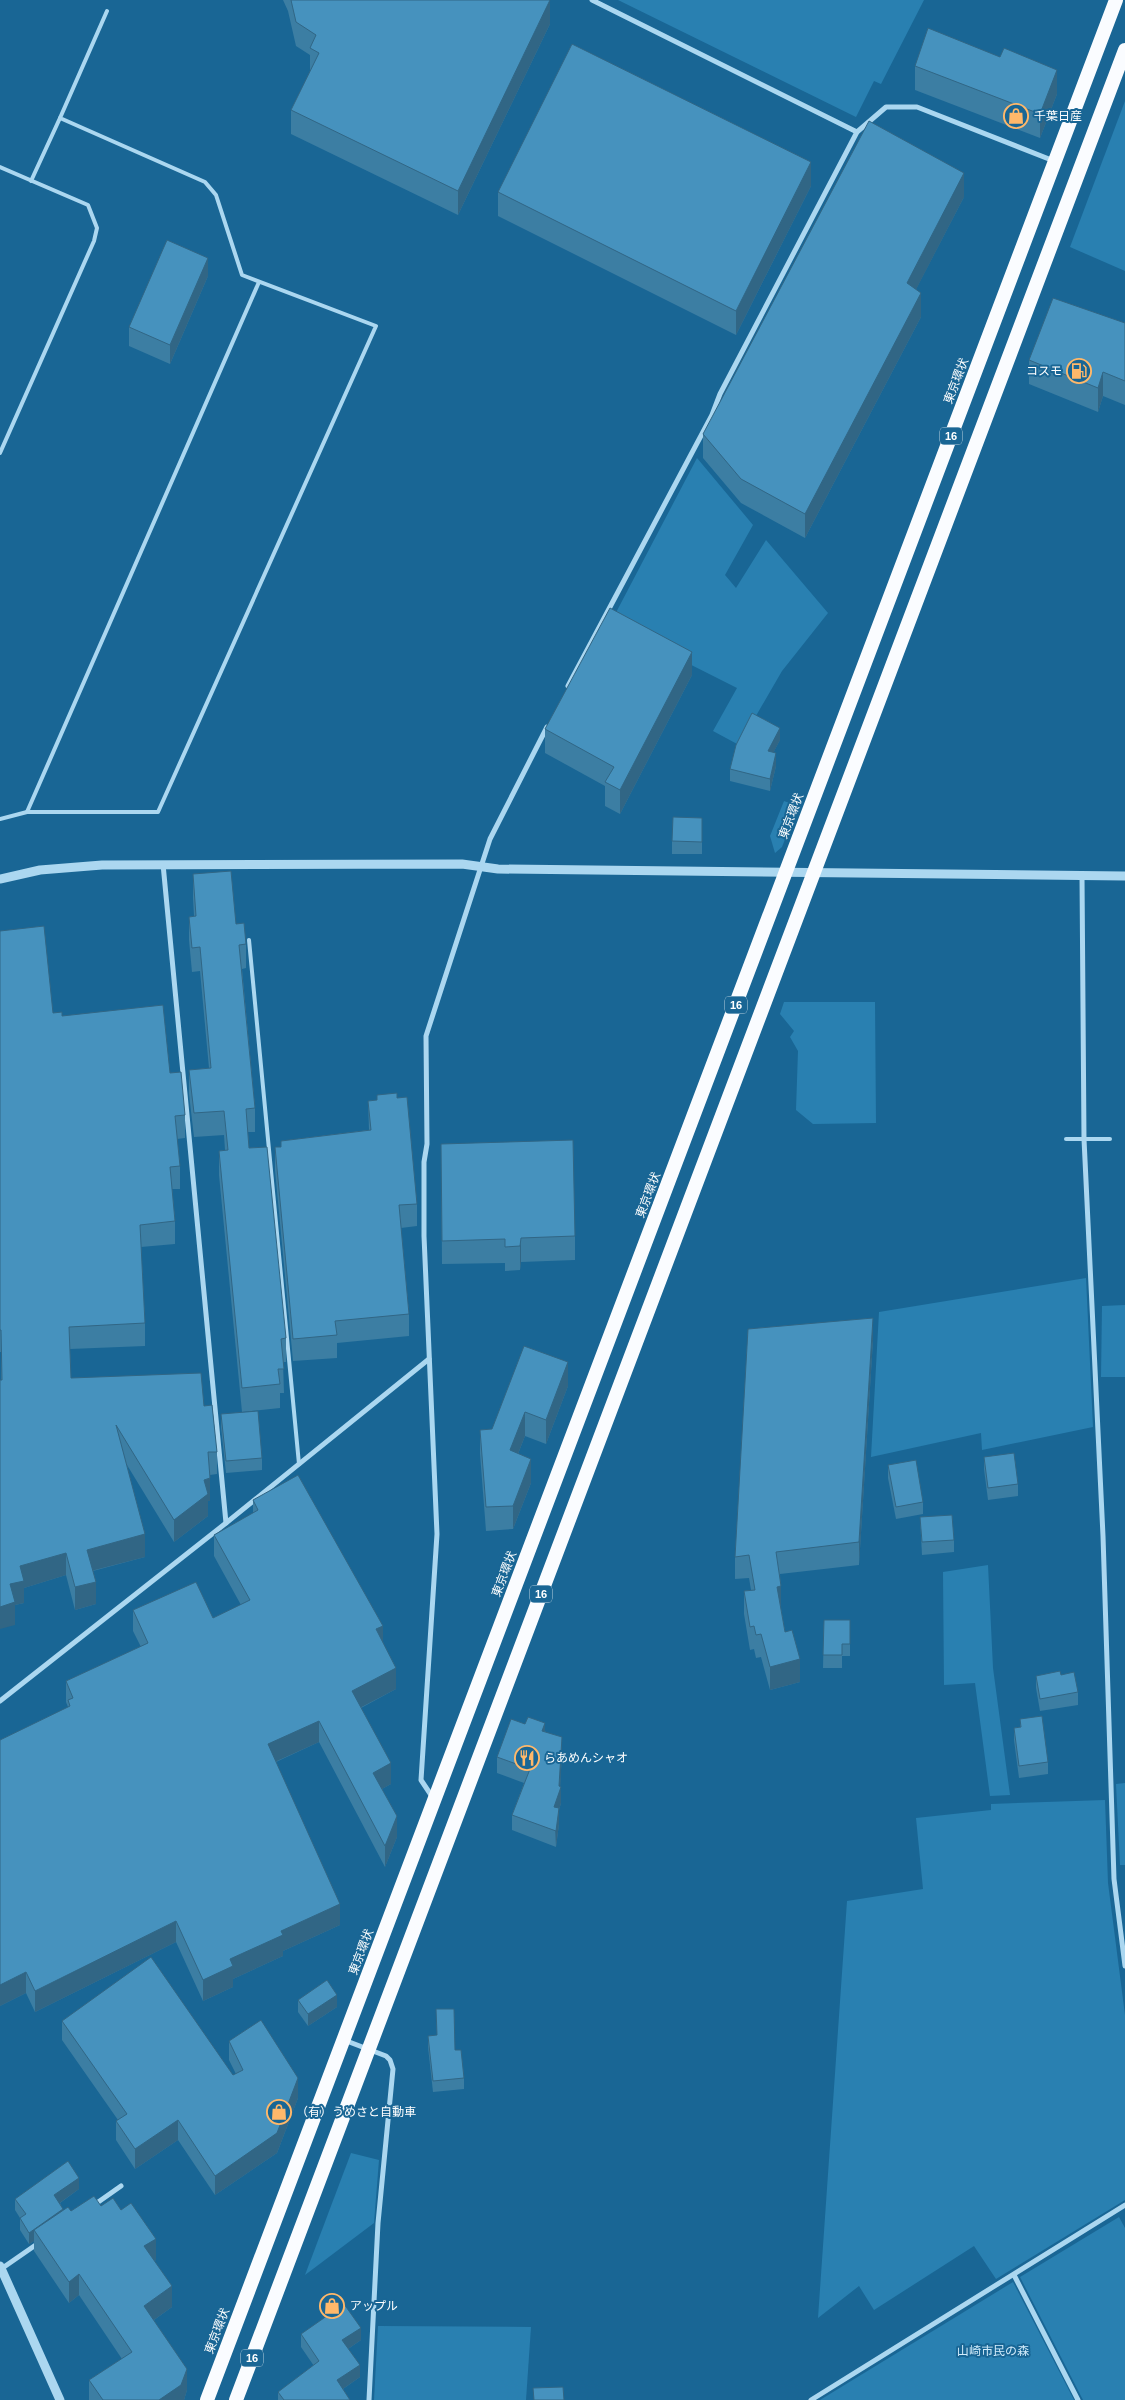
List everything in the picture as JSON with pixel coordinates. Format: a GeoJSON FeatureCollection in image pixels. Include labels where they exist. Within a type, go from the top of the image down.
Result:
{"type":"FeatureCollection","features":[{"type":"Feature","properties":{"kind":"highway","name":"東京環状"},"geometry":{"type":"LineString","coordinates":[[207,2400],[1116,0]]}},
{"type":"Feature","properties":{"kind":"highway","name":"16"},"geometry":{"type":"LineString","coordinates":[[236,2400],[1125,50]]}},
{"type":"Feature","properties":{"kind":"street"},"geometry":{"type":"LineString","coordinates":[[592,0],[857,132]]}},
{"type":"Feature","properties":{"kind":"street"},"geometry":{"type":"LineString","coordinates":[[567,688],[712,414],[720,394],[857,132],[886,107],[917,108],[1055,162]]}},
{"type":"Feature","properties":{"kind":"street"},"geometry":{"type":"LineString","coordinates":[[435,1800],[421,1780],[437,1534],[424,1236],[424,1162],[427,1144],[426,1036],[490,839],[549,724]]}},
{"type":"Feature","properties":{"kind":"street"},"geometry":{"type":"LineString","coordinates":[[163,863],[226,1523]]}},
{"type":"Feature","properties":{"kind":"street"},"geometry":{"type":"LineString","coordinates":[[0,879],[40,870],[163,863],[462,864],[498,869],[1125,876]]}},
{"type":"Feature","properties":{"kind":"street"},"geometry":{"type":"LineString","coordinates":[[1082,876],[1084,1139],[1104,1536],[1114,1879],[1125,1966]]}},
{"type":"Feature","properties":{"kind":"street"},"geometry":{"type":"LineString","coordinates":[[0,1701],[226,1523],[429,1359]]}},
{"type":"Feature","properties":{"kind":"street"},"geometry":{"type":"LineString","coordinates":[[344,2040],[388,2058],[393,2069],[378,2223],[369,2400]]}},
{"type":"Feature","properties":{"kind":"street"},"geometry":{"type":"LineString","coordinates":[[89,2208],[121,2186]]}},
{"type":"Feature","properties":{"kind":"street"},"geometry":{"type":"LineString","coordinates":[[811,2400],[1125,2205]]}},
{"type":"Feature","properties":{"kind":"street"},"geometry":{"type":"LineString","coordinates":[[49,2236],[1,2268],[60,2400]]}},
{"type":"Feature","properties":{"kind":"street"},"geometry":{"type":"LineString","coordinates":[[1014,2275],[1078,2400]]}},
{"type":"Feature","properties":{"kind":"lane"},"geometry":{"type":"LineString","coordinates":[[31,181],[107,11]]}},
{"type":"Feature","properties":{"kind":"lane"},"geometry":{"type":"LineString","coordinates":[[0,819],[27,812],[158,812],[376,326],[242,275],[216,195],[205,182],[60,118]]}},
{"type":"Feature","properties":{"kind":"lane"},"geometry":{"type":"LineString","coordinates":[[0,167],[88,205],[97,228],[94,241],[0,453]]}},
{"type":"Feature","properties":{"kind":"lane"},"geometry":{"type":"LineString","coordinates":[[27,812],[259,282]]}},
{"type":"Feature","properties":{"kind":"lane"},"geometry":{"type":"LineString","coordinates":[[249,940],[299,1464]]}},
{"type":"Feature","properties":{"kind":"lane"},"geometry":{"type":"LineString","coordinates":[[1066,1139],[1110,1139]]}},
{"type":"Feature","properties":{"kind":"green space"},"geometry":{"type":"Polygon","coordinates":[[[618,0],[924,0],[881,84],[874,81],[856,117],[618,0]]]}},
{"type":"Feature","properties":{"kind":"green space"},"geometry":{"type":"Polygon","coordinates":[[[1125,101],[1125,271],[1070,247],[1125,101]]]}},
{"type":"Feature","properties":{"kind":"green space"},"geometry":{"type":"Polygon","coordinates":[[[697,458],[753,525],[725,575],[736,588],[766,540],[828,613],[782,671],[739,745],[713,731],[737,688],[610,624],[697,458]]]}},
{"type":"Feature","properties":{"kind":"green space"},"geometry":{"type":"Polygon","coordinates":[[[784,801],[798,806],[782,847],[775,853],[770,836],[784,801]]]}},
{"type":"Feature","properties":{"kind":"green space"},"geometry":{"type":"Polygon","coordinates":[[[784,1002],[875,1002],[876,1123],[813,1124],[796,1110],[798,1051],[790,1037],[794,1031],[780,1014],[784,1002]]]}},
{"type":"Feature","properties":{"kind":"green space"},"geometry":{"type":"Polygon","coordinates":[[[1086,1278],[1093,1427],[982,1450],[981,1433],[871,1457],[879,1312],[1086,1278]]]}},
{"type":"Feature","properties":{"kind":"green space"},"geometry":{"type":"Polygon","coordinates":[[[1125,1305],[1125,1377],[1101,1377],[1102,1306],[1125,1305]]]}},
{"type":"Feature","properties":{"kind":"green space"},"geometry":{"type":"Polygon","coordinates":[[[988,1565],[993,1668],[1010,1795],[990,1796],[975,1683],[944,1685],[943,1572],[988,1565]]]}},
{"type":"Feature","properties":{"kind":"green space"},"geometry":{"type":"Polygon","coordinates":[[[1125,1783],[1125,1865],[1120,1865],[1116,1784],[1125,1783]]]}},
{"type":"Feature","properties":{"kind":"green space"},"geometry":{"type":"Polygon","coordinates":[[[1105,1800],[1108,1883],[1125,2015],[1125,2200],[996,2279],[974,2246],[874,2310],[859,2286],[818,2318],[847,1901],[923,1889],[916,1818],[991,1810],[991,1804],[1105,1800]]]}},
{"type":"Feature","properties":{"kind":"green space"},"geometry":{"type":"Polygon","coordinates":[[[351,2153],[379,2160],[374,2223],[305,2275],[351,2153]]]}},
{"type":"Feature","properties":{"kind":"green space"},"geometry":{"type":"Polygon","coordinates":[[[1119,2217],[1125,2228],[1125,2400],[1083,2400],[1020,2277],[1119,2217]]]}},
{"type":"Feature","properties":{"kind":"green space","name":"山崎市民の森"},"geometry":{"type":"Polygon","coordinates":[[[1013,2282],[1074,2400],[820,2400],[1013,2282]]]}},
{"type":"Feature","properties":{"kind":"green space"},"geometry":{"type":"Polygon","coordinates":[[[378,2326],[531,2327],[526,2400],[374,2400],[378,2326]]]}},
{"type":"Feature","properties":{"kind":"building"},"geometry":{"type":"Polygon","coordinates":[[[291,0],[550,0],[458,191],[291,110],[319,53],[310,48],[316,35],[296,22],[291,0]]]}},
{"type":"Feature","properties":{"kind":"building"},"geometry":{"type":"Polygon","coordinates":[[[928,28],[1000,57],[1004,48],[1057,70],[1040,114],[915,66],[928,28]]]}},
{"type":"Feature","properties":{"kind":"building"},"geometry":{"type":"Polygon","coordinates":[[[572,44],[811,162],[736,311],[498,192],[572,44]]]}},
{"type":"Feature","properties":{"kind":"building"},"geometry":{"type":"Polygon","coordinates":[[[869,121],[964,173],[907,283],[921,293],[805,514],[741,479],[703,434],[869,121]]]}},
{"type":"Feature","properties":{"kind":"building"},"geometry":{"type":"Polygon","coordinates":[[[167,240],[208,258],[170,345],[129,327],[167,240]]]}},
{"type":"Feature","properties":{"kind":"building","name":"コスモ"},"geometry":{"type":"Polygon","coordinates":[[[1053,298],[1125,323],[1125,381],[1103,372],[1098,388],[1029,360],[1053,298]]]}},
{"type":"Feature","properties":{"kind":"building"},"geometry":{"type":"Polygon","coordinates":[[[610,608],[692,652],[620,790],[605,782],[614,767],[545,729],[610,608]]]}},
{"type":"Feature","properties":{"kind":"building"},"geometry":{"type":"Polygon","coordinates":[[[752,713],[780,728],[768,751],[776,753],[770,779],[730,769],[736,745],[752,713]]]}},
{"type":"Feature","properties":{"kind":"building"},"geometry":{"type":"Polygon","coordinates":[[[673,817],[702,818],[702,842],[672,841],[673,817]]]}},
{"type":"Feature","properties":{"kind":"building"},"geometry":{"type":"Polygon","coordinates":[[[231,871],[236,924],[244,923],[246,944],[239,945],[255,1108],[246,1109],[249,1148],[267,1147],[286,1338],[281,1339],[284,1369],[278,1369],[280,1384],[242,1388],[219,1151],[228,1150],[224,1111],[194,1113],[189,1070],[211,1068],[200,947],[192,948],[189,917],[196,916],[193,874],[231,871]]]}},
{"type":"Feature","properties":{"kind":"building"},"geometry":{"type":"Polygon","coordinates":[[[44,926],[53,1013],[62,1012],[62,1016],[163,1005],[170,1073],[181,1072],[185,1115],[175,1116],[180,1166],[170,1167],[175,1221],[140,1225],[145,1323],[69,1327],[71,1378],[201,1373],[204,1406],[212,1405],[217,1452],[208,1452],[210,1478],[204,1480],[208,1494],[174,1520],[116,1425],[145,1534],[87,1550],[96,1582],[75,1587],[66,1553],[20,1566],[24,1581],[10,1584],[15,1602],[0,1607],[0,1380],[2,1380],[0,1330],[0,931],[44,926]]]}},
{"type":"Feature","properties":{"kind":"building"},"geometry":{"type":"Polygon","coordinates":[[[397,1093],[397,1098],[407,1097],[417,1204],[399,1205],[409,1314],[335,1321],[337,1335],[293,1339],[275,1147],[281,1147],[281,1141],[371,1130],[368,1101],[377,1100],[377,1095],[397,1093]]]}},
{"type":"Feature","properties":{"kind":"building"},"geometry":{"type":"Polygon","coordinates":[[[573,1140],[575,1236],[521,1238],[520,1246],[505,1247],[505,1239],[442,1241],[441,1144],[573,1140]]]}},
{"type":"Feature","properties":{"kind":"building"},"geometry":{"type":"Polygon","coordinates":[[[873,1318],[859,1542],[776,1552],[781,1586],[777,1587],[785,1632],[792,1630],[800,1659],[770,1667],[761,1634],[756,1635],[754,1626],[750,1627],[744,1591],[755,1590],[749,1555],[735,1557],[748,1329],[873,1318]]]}},
{"type":"Feature","properties":{"kind":"building"},"geometry":{"type":"Polygon","coordinates":[[[524,1346],[568,1362],[546,1420],[525,1412],[510,1450],[531,1459],[513,1506],[486,1507],[480,1430],[492,1429],[524,1346]]]}},
{"type":"Feature","properties":{"kind":"building"},"geometry":{"type":"Polygon","coordinates":[[[258,1411],[262,1458],[226,1461],[221,1414],[258,1411]]]}},
{"type":"Feature","properties":{"kind":"building"},"geometry":{"type":"Polygon","coordinates":[[[1014,1453],[1018,1484],[988,1488],[984,1457],[1014,1453]]]}},
{"type":"Feature","properties":{"kind":"building"},"geometry":{"type":"Polygon","coordinates":[[[916,1460],[923,1502],[896,1507],[888,1465],[916,1460]]]}},
{"type":"Feature","properties":{"kind":"building"},"geometry":{"type":"Polygon","coordinates":[[[298,1475],[383,1626],[376,1629],[396,1668],[352,1691],[391,1763],[373,1773],[397,1816],[385,1846],[319,1721],[268,1744],[340,1904],[281,1931],[283,1935],[230,1959],[233,1966],[203,1980],[176,1921],[35,1991],[26,1972],[0,1985],[0,1740],[70,1706],[68,1700],[73,1698],[66,1681],[148,1643],[133,1610],[196,1582],[213,1618],[250,1600],[214,1535],[258,1510],[253,1500],[298,1475]]]}},
{"type":"Feature","properties":{"kind":"building"},"geometry":{"type":"Polygon","coordinates":[[[952,1515],[954,1540],[922,1542],[920,1517],[952,1515]]]}},
{"type":"Feature","properties":{"kind":"building"},"geometry":{"type":"Polygon","coordinates":[[[824,1620],[850,1620],[850,1644],[842,1644],[842,1655],[823,1655],[824,1620]]]}},
{"type":"Feature","properties":{"kind":"building"},"geometry":{"type":"Polygon","coordinates":[[[1060,1671],[1061,1675],[1074,1672],[1078,1692],[1040,1699],[1036,1676],[1060,1671]]]}},
{"type":"Feature","properties":{"kind":"building"},"geometry":{"type":"Polygon","coordinates":[[[1042,1716],[1048,1762],[1019,1766],[1014,1728],[1021,1727],[1020,1719],[1042,1716]]]}},
{"type":"Feature","properties":{"kind":"building"},"geometry":{"type":"Polygon","coordinates":[[[528,1717],[545,1723],[542,1731],[562,1737],[559,1786],[561,1787],[554,1807],[559,1808],[556,1831],[512,1815],[530,1769],[497,1757],[511,1719],[525,1724],[528,1717]]]}},
{"type":"Feature","properties":{"kind":"building"},"geometry":{"type":"Polygon","coordinates":[[[151,1957],[233,2075],[243,2070],[229,2041],[261,2020],[298,2078],[277,2133],[215,2176],[178,2120],[135,2149],[116,2121],[127,2114],[62,2021],[151,1957]]]}},
{"type":"Feature","properties":{"kind":"building"},"geometry":{"type":"Polygon","coordinates":[[[327,1980],[337,1995],[308,2014],[298,2000],[327,1980]]]}},
{"type":"Feature","properties":{"kind":"building"},"geometry":{"type":"Polygon","coordinates":[[[436,2009],[454,2009],[455,2050],[461,2050],[464,2078],[433,2081],[428,2036],[437,2035],[436,2009]]]}},
{"type":"Feature","properties":{"kind":"building"},"geometry":{"type":"Polygon","coordinates":[[[68,2161],[79,2178],[54,2195],[63,2209],[29,2233],[20,2218],[26,2214],[15,2199],[68,2161]]]}},
{"type":"Feature","properties":{"kind":"building"},"geometry":{"type":"Polygon","coordinates":[[[94,2196],[101,2206],[113,2198],[121,2210],[131,2203],[156,2239],[144,2246],[172,2286],[144,2306],[187,2369],[181,2385],[159,2400],[103,2400],[89,2380],[132,2352],[79,2274],[69,2282],[34,2230],[68,2207],[71,2211],[94,2196]]]}},
{"type":"Feature","properties":{"kind":"building"},"geometry":{"type":"Polygon","coordinates":[[[344,2304],[361,2328],[342,2340],[360,2365],[337,2380],[350,2400],[284,2400],[278,2392],[319,2361],[301,2334],[344,2304]]]}},
{"type":"Feature","properties":{"kind":"building"},"geometry":{"type":"Polygon","coordinates":[[[563,2387],[564,2400],[534,2400],[533,2388],[563,2387]]]}},
{"type":"Feature","properties":{"kind":"place","name":"千葉日産"},"geometry":{"type":"Point","coordinates":[1016,116]}},
{"type":"Feature","properties":{"kind":"place","name":"コスモ"},"geometry":{"type":"Point","coordinates":[1079,371]}},
{"type":"Feature","properties":{"kind":"place","name":"らあめんシャオ"},"geometry":{"type":"Point","coordinates":[527,1758]}},
{"type":"Feature","properties":{"kind":"place","name":"（有）うめさと自動車"},"geometry":{"type":"Point","coordinates":[279,2112]}},
{"type":"Feature","properties":{"kind":"place","name":"アップル"},"geometry":{"type":"Point","coordinates":[332,2306]}}]}
